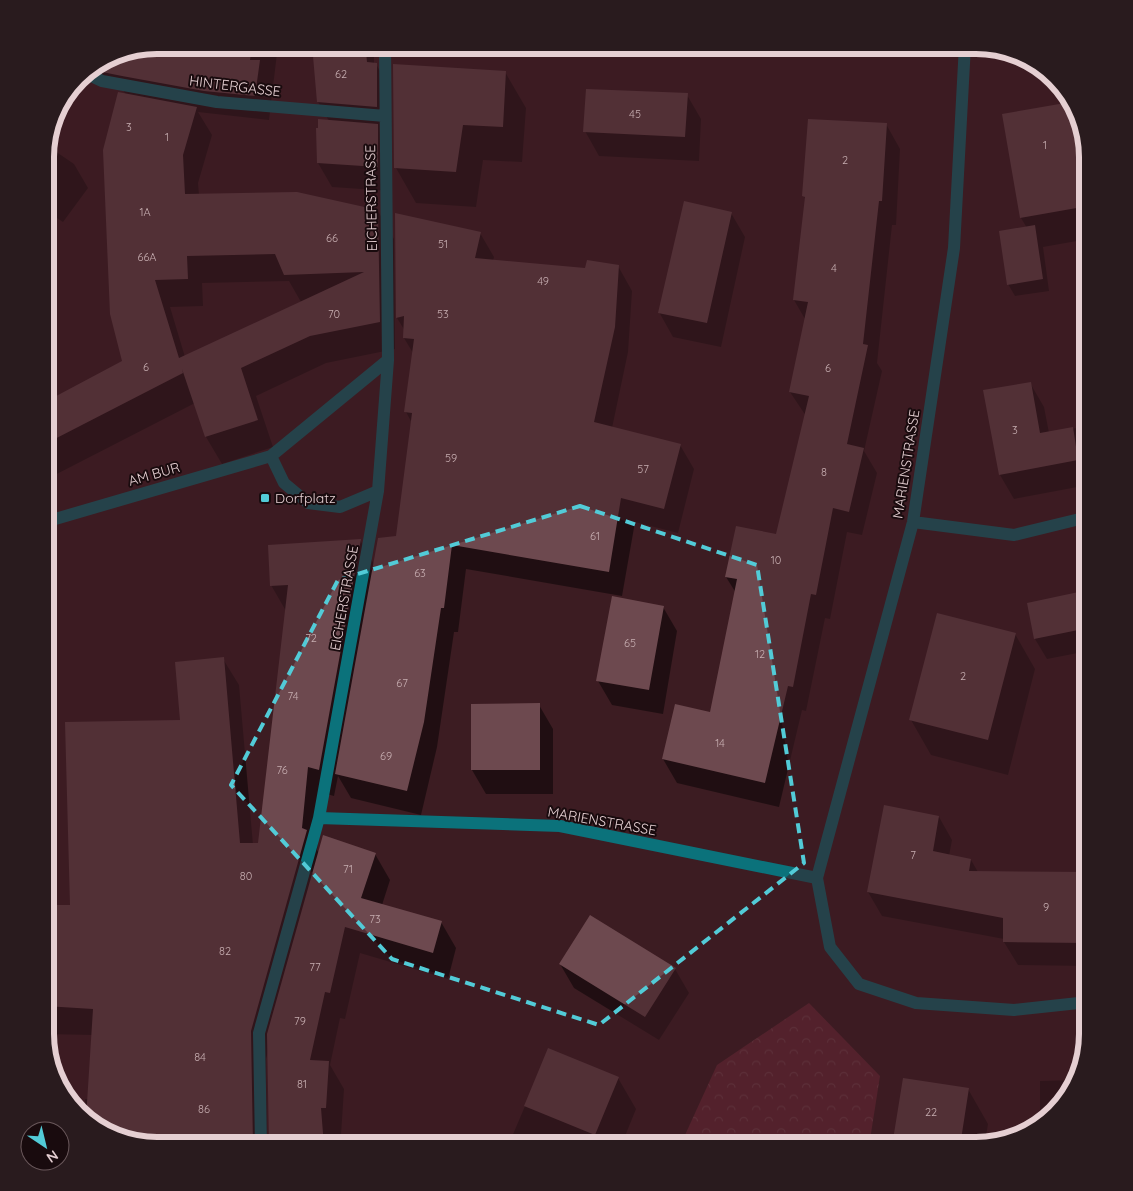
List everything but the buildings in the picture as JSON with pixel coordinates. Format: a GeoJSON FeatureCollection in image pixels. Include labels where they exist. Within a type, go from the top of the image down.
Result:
{"type":"FeatureCollection","features":[{"type":"Feature","properties":{"kind":"street","name":"EICHERSTRASSE"},"geometry":{"type":"LineString","coordinates":[[261,1137],[259,1033],[319,818],[378,491],[388,360],[385,54]]}},
{"type":"Feature","properties":{"kind":"street","name":"MARIENSTRASSE"},"geometry":{"type":"LineString","coordinates":[[965,54],[954,248],[913,522],[817,878],[830,948],[860,984],[916,1002],[1014,1010],[1079,1003]]}},
{"type":"Feature","properties":{"kind":"street","name":"HINTERGASSE"},"geometry":{"type":"LineString","coordinates":[[93,76],[102,80],[217,102],[385,116]]}},
{"type":"Feature","properties":{"kind":"street","name":"AM BUR"},"geometry":{"type":"LineString","coordinates":[[54,519],[271,456],[388,360]]}},
{"type":"Feature","properties":{"kind":"street"},"geometry":{"type":"LineString","coordinates":[[271,456],[284,483],[308,503],[340,507],[378,491]]}},
{"type":"Feature","properties":{"kind":"street"},"geometry":{"type":"LineString","coordinates":[[913,522],[1014,535],[1079,520]]}},
{"type":"Feature","properties":{"kind":"street","name":"MARIENSTRASSE"},"geometry":{"type":"LineString","coordinates":[[319,818],[560,826],[817,878]]}},
{"type":"Feature","properties":{"kind":"highlighted area"},"geometry":{"type":"Polygon","coordinates":[[[580,506],[757,565],[804,863],[599,1025],[392,959],[231,785],[338,580],[580,506]]]}},
{"type":"Feature","properties":{"kind":"green space"},"geometry":{"type":"Polygon","coordinates":[[[809,1003],[880,1076],[870,1137],[684,1137],[717,1065],[809,1003]]]}},
{"type":"Feature","properties":{"kind":"place","name":"Dorfplatz"},"geometry":{"type":"Point","coordinates":[265,498]}}]}
